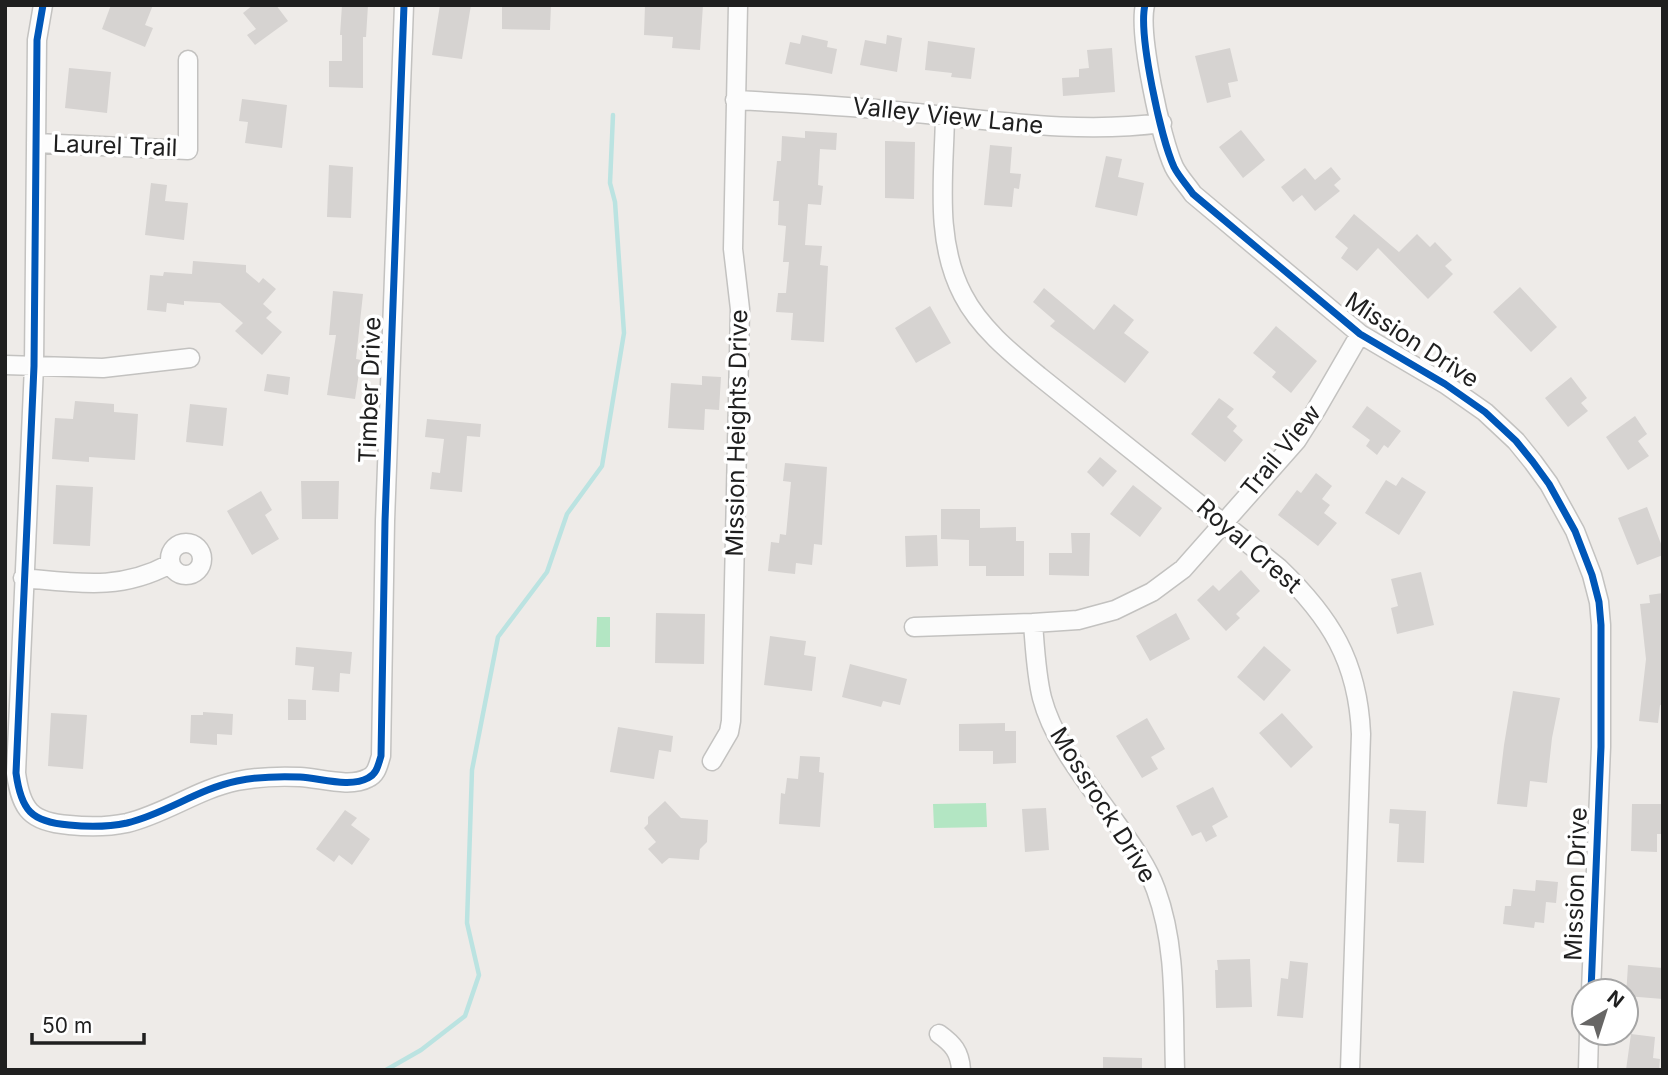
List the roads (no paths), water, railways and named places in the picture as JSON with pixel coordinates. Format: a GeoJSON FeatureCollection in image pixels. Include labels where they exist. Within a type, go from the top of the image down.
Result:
{"type":"FeatureCollection","features":[{"type":"Feature","properties":{"kind":"street"},"geometry":{"type":"LineString","coordinates":[[43,5],[37,40],[34,366],[23,578],[77,583],[122,583],[150,575],[170,564]]}},
{"type":"Feature","properties":{"kind":"street","name":"Timber Drive"},"geometry":{"type":"LineString","coordinates":[[23,578],[16,773],[21,799],[28,811],[40,820],[53,824],[108,825],[146,817],[191,796],[236,781],[300,777],[354,782],[374,775],[381,756],[385,521],[404,5]]}},
{"type":"Feature","properties":{"kind":"street","name":"Mission Heights Drive"},"geometry":{"type":"LineString","coordinates":[[712,761],[729,732],[731,721],[740,309],[733,249],[738,5]]}},
{"type":"Feature","properties":{"kind":"street","name":"Mission Drive"},"geometry":{"type":"LineString","coordinates":[[1145,5],[1143,14],[1146,55],[1161,123],[1175,167],[1193,194],[1360,334],[1445,384],[1502,426],[1549,484],[1586,553],[1599,601],[1603,685],[1592,977]]}},
{"type":"Feature","properties":{"kind":"street","name":"Laurel Trail"},"geometry":{"type":"LineString","coordinates":[[36,143],[188,150],[188,60]]}},
{"type":"Feature","properties":{"kind":"street","name":"Valley View Lane"},"geometry":{"type":"LineString","coordinates":[[735,100],[869,107],[1066,128],[1126,128],[1161,123]]}},
{"type":"Feature","properties":{"kind":"street","name":"Royal Crest"},"geometry":{"type":"LineString","coordinates":[[945,116],[944,237],[963,295],[976,314],[990,332],[1030,369],[1279,568],[1325,618],[1350,669],[1356,691],[1361,734],[1350,1070]]}},
{"type":"Feature","properties":{"kind":"street","name":"Trail View"},"geometry":{"type":"LineString","coordinates":[[914,627],[1078,620],[1115,610],[1168,581],[1183,569],[1306,428],[1360,334]]}},
{"type":"Feature","properties":{"kind":"street"},"geometry":{"type":"LineString","coordinates":[[5,365],[103,368],[190,358]]}},
{"type":"Feature","properties":{"kind":"street","name":"Mossrock Drive"},"geometry":{"type":"LineString","coordinates":[[1033,624],[1042,698],[1050,719],[1070,756],[1143,862],[1156,888],[1170,945],[1175,1070]]}},
{"type":"Feature","properties":{"kind":"street"},"geometry":{"type":"LineString","coordinates":[[939,1034],[953,1044],[961,1070]]}},
{"type":"Feature","properties":{"kind":"street"},"geometry":{"type":"LineString","coordinates":[[1588,1070],[1589,1047]]}},
{"type":"Feature","properties":{"kind":"waterway"},"geometry":{"type":"LineString","coordinates":[[386,1070],[421,1050],[465,1016],[479,975],[467,923],[472,770],[498,637],[547,572],[567,514],[602,466],[624,333],[615,202],[610,183],[613,115]]}}]}
